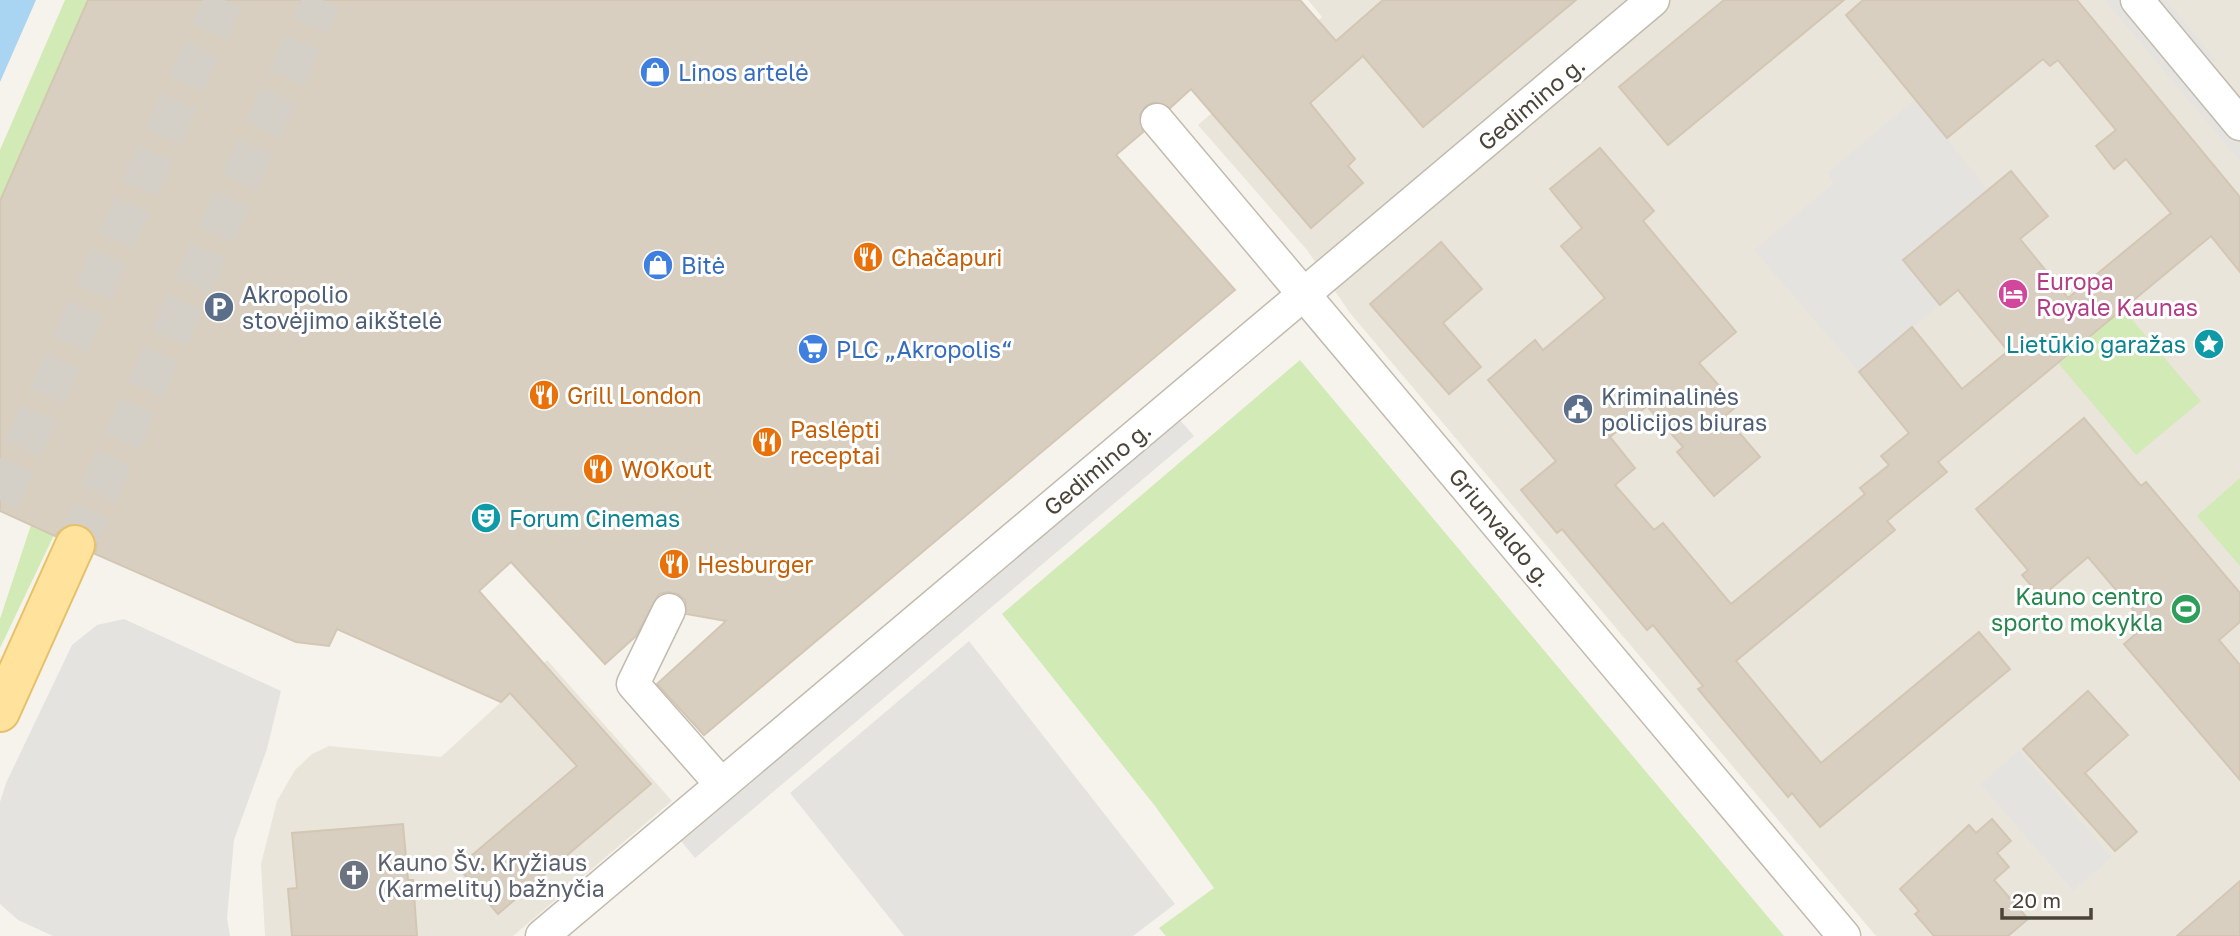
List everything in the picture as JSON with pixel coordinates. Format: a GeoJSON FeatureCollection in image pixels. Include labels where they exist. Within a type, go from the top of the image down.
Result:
{"type":"FeatureCollection","features":[{"type":"Feature","properties":{"kind":"main road"},"geometry":{"type":"LineString","coordinates":[[0,712],[75,545]]}},
{"type":"Feature","properties":{"kind":"street","name":"Gedimino g."},"geometry":{"type":"LineString","coordinates":[[542,936],[1653,0]]}},
{"type":"Feature","properties":{"kind":"street"},"geometry":{"type":"LineString","coordinates":[[2137,0],[2240,124]]}},
{"type":"Feature","properties":{"kind":"street","name":"Griunvaldo g."},"geometry":{"type":"LineString","coordinates":[[1157,120],[1844,936]]}},
{"type":"Feature","properties":{"kind":"street"},"geometry":{"type":"LineString","coordinates":[[670,610],[632,684],[721,784]]}},
{"type":"Feature","properties":{"kind":"shaded area"},"geometry":{"type":"Polygon","coordinates":[[[1308,0],[2240,0],[2240,936],[1876,936],[1350,313],[1307,250],[1198,125],[1322,17],[1308,0]]]}},
{"type":"Feature","properties":{"kind":"shaded area"},"geometry":{"type":"Polygon","coordinates":[[[2105,0],[2128,0],[2240,133],[2240,161],[2105,0]]]}},
{"type":"Feature","properties":{"kind":"shaded area"},"geometry":{"type":"Polygon","coordinates":[[[2152,0],[2166,0],[2216,60],[2207,67],[2152,0]]]}},
{"type":"Feature","properties":{"kind":"shaded area"},"geometry":{"type":"Polygon","coordinates":[[[1915,99],[1988,190],[1904,260],[1940,305],[1859,372],[1754,250],[1834,183],[1827,173],[1915,99]]]}},
{"type":"Feature","properties":{"kind":"shaded area"},"geometry":{"type":"Polygon","coordinates":[[[1179,419],[1194,436],[695,858],[681,841],[1179,419]]]}},
{"type":"Feature","properties":{"kind":"shaded area"},"geometry":{"type":"Polygon","coordinates":[[[124,619],[281,691],[267,749],[234,840],[227,918],[230,936],[53,936],[18,920],[0,904],[0,802],[6,783],[72,645],[97,625],[124,619]]]}},
{"type":"Feature","properties":{"kind":"shaded area"},"geometry":{"type":"Polygon","coordinates":[[[969,641],[1175,904],[1133,936],[904,936],[790,793],[969,641]]]}},
{"type":"Feature","properties":{"kind":"shaded area"},"geometry":{"type":"Polygon","coordinates":[[[547,660],[672,801],[513,936],[265,936],[261,864],[277,801],[295,770],[312,754],[329,746],[441,757],[547,660]]]}},
{"type":"Feature","properties":{"kind":"shaded area"},"geometry":{"type":"Polygon","coordinates":[[[2019,750],[2112,857],[2073,891],[1980,784],[2019,750]]]}},
{"type":"Feature","properties":{"kind":"green space"},"geometry":{"type":"Polygon","coordinates":[[[65,0],[88,0],[0,201],[0,150],[65,0]]]}},
{"type":"Feature","properties":{"kind":"green space"},"geometry":{"type":"Polygon","coordinates":[[[2123,309],[2201,401],[2136,455],[2059,364],[2123,309]]]}},
{"type":"Feature","properties":{"kind":"green space"},"geometry":{"type":"Polygon","coordinates":[[[1300,360],[1784,936],[1166,936],[1159,928],[1214,888],[1155,806],[1002,614],[1300,360]]]}},
{"type":"Feature","properties":{"kind":"green space"},"geometry":{"type":"Polygon","coordinates":[[[2240,478],[2240,566],[2197,516],[2240,478]]]}},
{"type":"Feature","properties":{"kind":"green space"},"geometry":{"type":"Polygon","coordinates":[[[31,525],[54,535],[0,648],[0,619],[31,525]]]}},
{"type":"Feature","properties":{"kind":"water"},"geometry":{"type":"Polygon","coordinates":[[[0,0],[36,0],[0,82],[0,0]]]}},
{"type":"Feature","properties":{"kind":"building"},"geometry":{"type":"Polygon","coordinates":[[[88,0],[1300,0],[1336,41],[1383,0],[1576,0],[1423,127],[1363,56],[1310,103],[1355,159],[1348,166],[1363,183],[1311,228],[1191,89],[1170,108],[1154,102],[1146,106],[1140,114],[1143,132],[1116,155],[1235,290],[704,735],[657,684],[726,621],[686,614],[685,600],[678,594],[659,594],[636,636],[605,664],[511,562],[479,591],[651,784],[498,914],[458,867],[577,766],[510,693],[501,702],[337,629],[329,646],[296,642],[95,554],[97,543],[93,533],[83,525],[73,523],[63,527],[55,536],[0,511],[0,201],[88,0]]]}},
{"type":"Feature","properties":{"kind":"building"},"geometry":{"type":"Polygon","coordinates":[[[1724,0],[1844,0],[1668,145],[1619,87],[1724,0]]]}},
{"type":"Feature","properties":{"kind":"building"},"geometry":{"type":"Polygon","coordinates":[[[1863,0],[2077,0],[2240,197],[2240,272],[2211,236],[1938,462],[1947,472],[1887,521],[1895,530],[1736,661],[1821,763],[1979,632],[2010,669],[1820,827],[1792,793],[1788,797],[1698,689],[1703,686],[1653,625],[1647,630],[1562,529],[1557,533],[1521,490],[1556,461],[1488,380],[1535,340],[1543,350],[1605,298],[1561,246],[1582,228],[1550,189],[1600,148],[1654,211],[1643,221],[1736,332],[1699,363],[1737,406],[1725,416],[1760,457],[1714,496],[1677,452],[1683,447],[1647,406],[1610,437],[1635,468],[1615,485],[1654,530],[1663,523],[1731,604],[1865,494],[1860,488],[1889,465],[1881,456],[1909,433],[1859,372],[1912,327],[1962,389],[2008,351],[1958,290],[1940,305],[1903,260],[2011,171],[2048,216],[2020,239],[2068,298],[2171,213],[2126,159],[2114,169],[2096,146],[2116,130],[2058,60],[2050,66],[2043,59],[1947,138],[1846,15],[1863,0]]]}},
{"type":"Feature","properties":{"kind":"building"},"geometry":{"type":"Polygon","coordinates":[[[1441,242],[1482,289],[1443,323],[1481,367],[1449,394],[1370,304],[1441,242]]]}},
{"type":"Feature","properties":{"kind":"building","name":"Kauno centro sporto mokykla"},"geometry":{"type":"Polygon","coordinates":[[[2084,418],[2141,486],[2146,482],[2240,593],[2240,622],[2219,640],[2240,665],[2240,780],[2124,644],[2146,625],[2088,557],[2041,597],[2022,575],[2028,570],[1976,509],[2084,418]]]}},
{"type":"Feature","properties":{"kind":"building"},"geometry":{"type":"Polygon","coordinates":[[[2088,691],[2128,735],[2085,773],[2137,832],[2115,851],[2023,749],[2088,691]]]}},
{"type":"Feature","properties":{"kind":"building"},"geometry":{"type":"Polygon","coordinates":[[[1992,819],[2011,841],[1997,853],[2009,867],[1994,880],[2028,919],[2008,936],[1934,936],[1915,914],[1919,911],[1900,889],[1969,825],[1976,833],[1992,819]]]}},
{"type":"Feature","properties":{"kind":"building","name":"Kauno Šv. Kryžiaus (Karmelitų) bažnyčia"},"geometry":{"type":"Polygon","coordinates":[[[403,824],[408,880],[413,880],[417,936],[292,936],[288,889],[297,888],[292,833],[403,824]]]}},
{"type":"Feature","properties":{"kind":"building"},"geometry":{"type":"Polygon","coordinates":[[[2240,881],[2240,936],[2177,936],[2240,881]]]}},
{"type":"Feature","properties":{"kind":"tunnel"},"geometry":{"type":"LineString","coordinates":[[0,500],[224,0]]}},
{"type":"Feature","properties":{"kind":"tunnel"},"geometry":{"type":"LineString","coordinates":[[75,545],[322,0]]}},
{"type":"Feature","properties":{"kind":"place","name":"Linos artelė"},"geometry":{"type":"Point","coordinates":[655,72]}},
{"type":"Feature","properties":{"kind":"place","name":"Chačapuri"},"geometry":{"type":"Point","coordinates":[868,257]}},
{"type":"Feature","properties":{"kind":"place","name":"Bitė"},"geometry":{"type":"Point","coordinates":[658,265]}},
{"type":"Feature","properties":{"kind":"place","name":"Europa Royale Kaunas"},"geometry":{"type":"Point","coordinates":[2013,294]}},
{"type":"Feature","properties":{"kind":"place","name":"Akropolio stovėjimo aikštelė"},"geometry":{"type":"Point","coordinates":[219,307]}},
{"type":"Feature","properties":{"kind":"place","name":"Lietūkio garažas"},"geometry":{"type":"Point","coordinates":[2209,344]}},
{"type":"Feature","properties":{"kind":"place","name":"PLC „Akropolis“"},"geometry":{"type":"Point","coordinates":[813,349]}},
{"type":"Feature","properties":{"kind":"place","name":"Grill London"},"geometry":{"type":"Point","coordinates":[544,395]}},
{"type":"Feature","properties":{"kind":"place","name":"Kriminalinės policijos biuras"},"geometry":{"type":"Point","coordinates":[1578,409]}},
{"type":"Feature","properties":{"kind":"place","name":"Paslėpti receptai"},"geometry":{"type":"Point","coordinates":[767,442]}},
{"type":"Feature","properties":{"kind":"place","name":"WOKout"},"geometry":{"type":"Point","coordinates":[598,469]}},
{"type":"Feature","properties":{"kind":"place","name":"Forum Cinemas"},"geometry":{"type":"Point","coordinates":[486,518]}},
{"type":"Feature","properties":{"kind":"place","name":"Hesburger"},"geometry":{"type":"Point","coordinates":[674,564]}},
{"type":"Feature","properties":{"kind":"place","name":"Kauno centro sporto mokykla"},"geometry":{"type":"Point","coordinates":[2186,609]}},
{"type":"Feature","properties":{"kind":"place","name":"Kauno Šv. Kryžiaus (Karmelitų) bažnyčia"},"geometry":{"type":"Point","coordinates":[354,875]}}]}
